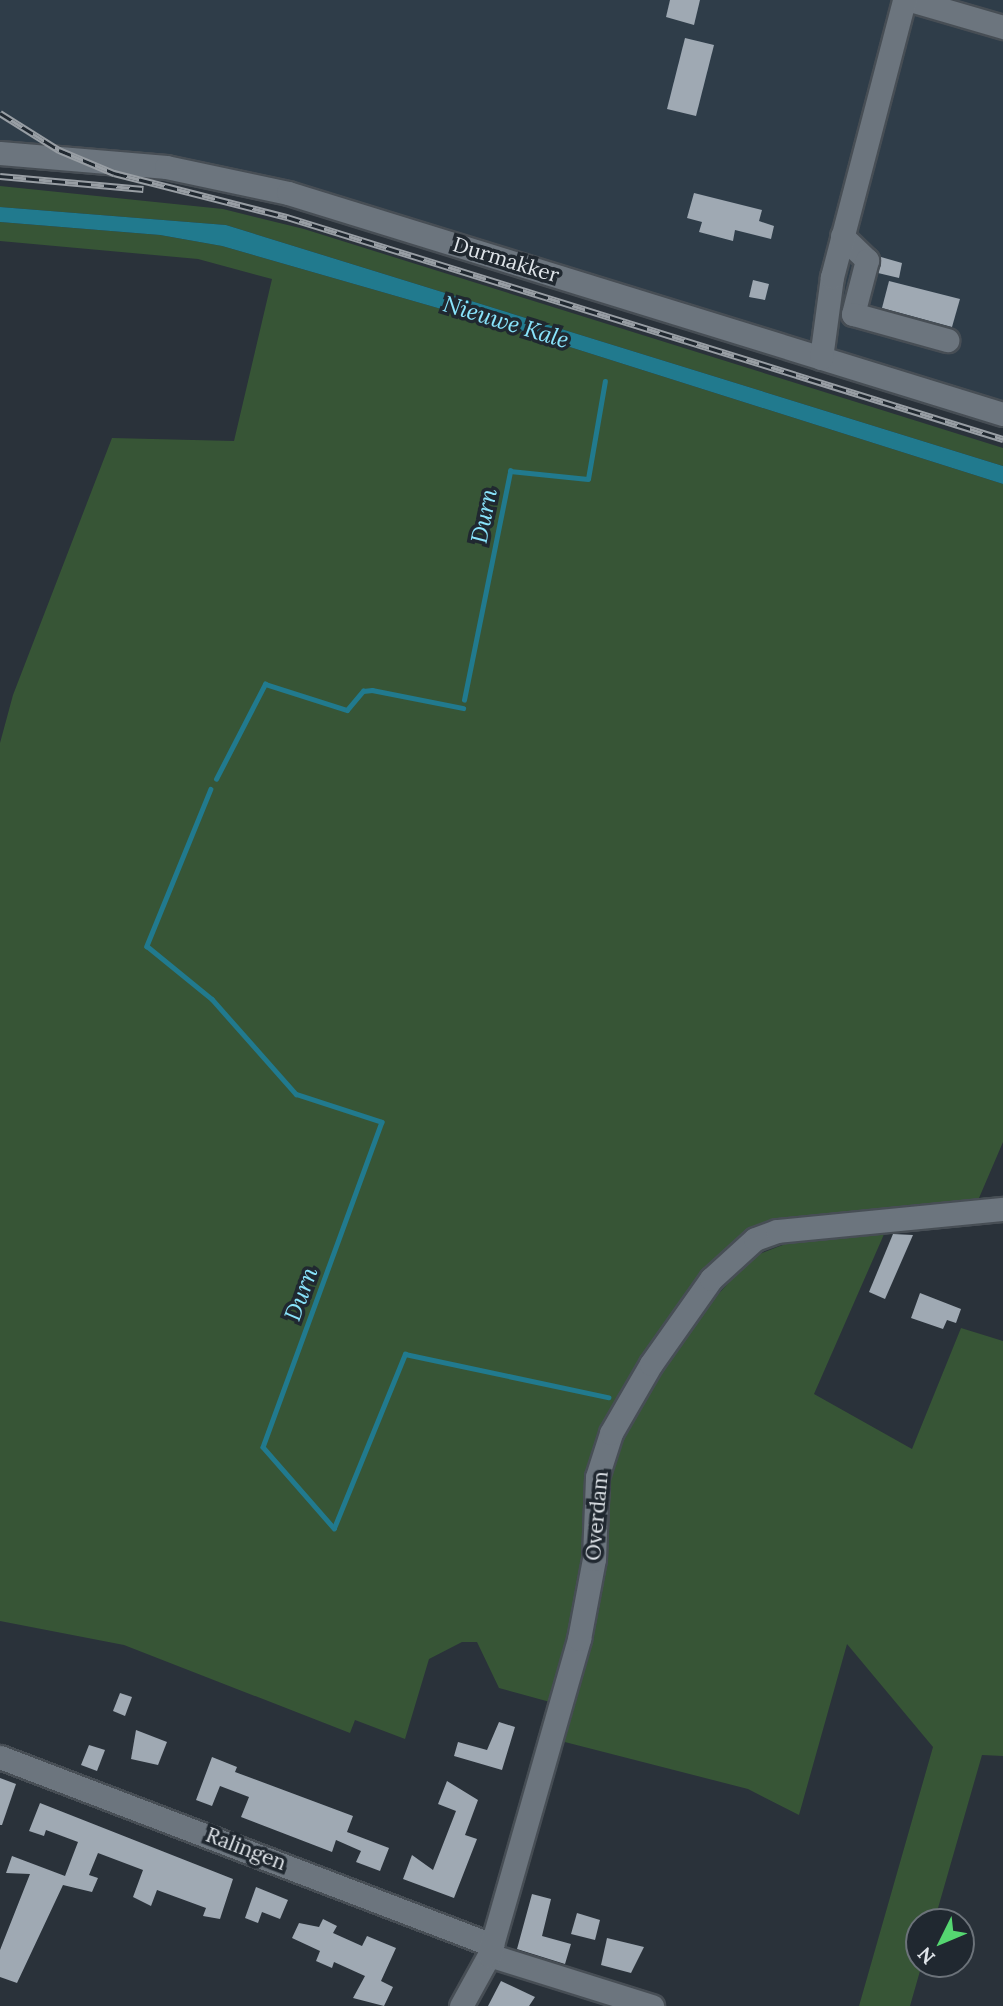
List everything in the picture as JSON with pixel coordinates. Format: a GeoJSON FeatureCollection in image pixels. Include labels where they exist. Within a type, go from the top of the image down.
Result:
{"type":"FeatureCollection","features":[{"type":"Feature","properties":{"kind":"street"},"geometry":{"type":"LineString","coordinates":[[821,358],[842,236],[904,0]]}},
{"type":"Feature","properties":{"kind":"street"},"geometry":{"type":"LineString","coordinates":[[910,0],[1003,27]]}},
{"type":"Feature","properties":{"kind":"street","name":"Durmakker"},"geometry":{"type":"LineString","coordinates":[[0,152],[166,167],[252,184],[1003,414]]}},
{"type":"Feature","properties":{"kind":"street"},"geometry":{"type":"LineString","coordinates":[[842,236],[867,260],[853,314],[947,340]]}},
{"type":"Feature","properties":{"kind":"street","name":"Overdam"},"geometry":{"type":"LineString","coordinates":[[461,2006],[490,1950],[579,1639],[594,1559],[597,1477],[611,1433],[651,1364],[711,1279],[755,1239],[777,1231],[1003,1209]]}},
{"type":"Feature","properties":{"kind":"street","name":"Ralingen"},"geometry":{"type":"LineString","coordinates":[[0,1757],[490,1950],[652,2006]]}},
{"type":"Feature","properties":{"kind":"shaded area"},"geometry":{"type":"Polygon","coordinates":[[[0,0],[1003,0],[1003,407],[259,174],[209,163],[0,144],[0,0]]]}},
{"type":"Feature","properties":{"kind":"green space"},"geometry":{"type":"Polygon","coordinates":[[[0,186],[223,209],[304,229],[1003,448],[1003,466],[226,225],[0,207],[0,186]]]}},
{"type":"Feature","properties":{"kind":"green space"},"geometry":{"type":"Polygon","coordinates":[[[0,222],[160,235],[222,246],[535,336],[1003,484],[1003,1142],[979,1198],[1003,1196],[1003,1201],[838,1218],[713,1264],[602,1425],[579,1599],[550,1702],[499,1688],[477,1642],[462,1642],[429,1659],[405,1739],[355,1720],[350,1733],[124,1645],[0,1621],[0,743],[13,695],[112,438],[234,441],[272,279],[198,259],[0,241],[0,222]]]}},
{"type":"Feature","properties":{"kind":"green space"},"geometry":{"type":"Polygon","coordinates":[[[885,1232],[814,1394],[912,1449],[961,1328],[1003,1341],[1003,1756],[982,1755],[938,1908],[905,1908],[905,1978],[918,1978],[910,2006],[859,2006],[933,1747],[847,1644],[799,1815],[748,1789],[557,1740],[617,1446],[683,1333],[752,1257],[793,1241],[885,1232]]]}},
{"type":"Feature","properties":{"kind":"water","name":"Nieuwe Kale"},"geometry":{"type":"Polygon","coordinates":[[[0,207],[226,225],[1003,466],[1003,484],[535,336],[222,246],[160,235],[0,222],[0,207]]]}},
{"type":"Feature","properties":{"kind":"building"},"geometry":{"type":"Polygon","coordinates":[[[670,0],[700,0],[694,25],[666,17],[670,0]]]}},
{"type":"Feature","properties":{"kind":"building"},"geometry":{"type":"Polygon","coordinates":[[[685,38],[714,45],[696,116],[667,109],[685,38]]]}},
{"type":"Feature","properties":{"kind":"building"},"geometry":{"type":"Polygon","coordinates":[[[694,193],[762,210],[759,221],[774,226],[771,239],[735,230],[733,241],[699,232],[702,222],[687,218],[694,193]]]}},
{"type":"Feature","properties":{"kind":"building"},"geometry":{"type":"Polygon","coordinates":[[[881,257],[902,263],[899,278],[878,273],[881,257]]]}},
{"type":"Feature","properties":{"kind":"building"},"geometry":{"type":"Polygon","coordinates":[[[753,280],[769,284],[765,300],[749,297],[753,280]]]}},
{"type":"Feature","properties":{"kind":"building"},"geometry":{"type":"Polygon","coordinates":[[[889,281],[960,299],[952,327],[882,308],[889,281]]]}},
{"type":"Feature","properties":{"kind":"building"},"geometry":{"type":"Polygon","coordinates":[[[893,1234],[913,1235],[885,1299],[869,1292],[893,1234]]]}},
{"type":"Feature","properties":{"kind":"building"},"geometry":{"type":"Polygon","coordinates":[[[920,1293],[961,1309],[956,1323],[947,1320],[943,1329],[911,1318],[920,1293]]]}},
{"type":"Feature","properties":{"kind":"building"},"geometry":{"type":"Polygon","coordinates":[[[120,1693],[132,1697],[125,1716],[113,1711],[120,1693]]]}},
{"type":"Feature","properties":{"kind":"building"},"geometry":{"type":"Polygon","coordinates":[[[499,1722],[515,1727],[502,1770],[454,1756],[458,1742],[487,1750],[499,1722]]]}},
{"type":"Feature","properties":{"kind":"building"},"geometry":{"type":"Polygon","coordinates":[[[136,1730],[167,1742],[158,1765],[131,1759],[136,1730]]]}},
{"type":"Feature","properties":{"kind":"building"},"geometry":{"type":"Polygon","coordinates":[[[89,1745],[105,1750],[97,1771],[81,1765],[89,1745]]]}},
{"type":"Feature","properties":{"kind":"building"},"geometry":{"type":"Polygon","coordinates":[[[212,1757],[237,1767],[235,1772],[353,1816],[347,1832],[389,1848],[380,1871],[356,1862],[361,1851],[336,1840],[332,1852],[241,1817],[249,1797],[220,1786],[212,1806],[196,1800],[212,1757]]]}},
{"type":"Feature","properties":{"kind":"building"},"geometry":{"type":"Polygon","coordinates":[[[0,1778],[16,1784],[2,1825],[0,1825],[0,1778]]]}},
{"type":"Feature","properties":{"kind":"building"},"geometry":{"type":"Polygon","coordinates":[[[447,1781],[478,1800],[465,1835],[477,1839],[454,1898],[403,1879],[412,1855],[433,1870],[456,1811],[438,1804],[447,1781]]]}},
{"type":"Feature","properties":{"kind":"building"},"geometry":{"type":"Polygon","coordinates":[[[40,1803],[233,1879],[220,1919],[203,1916],[206,1908],[157,1890],[151,1906],[133,1897],[143,1870],[98,1853],[89,1875],[98,1878],[92,1892],[63,1885],[17,1983],[0,1977],[0,1950],[30,1874],[6,1873],[12,1856],[65,1876],[78,1842],[46,1830],[44,1836],[29,1831],[40,1803]]]}},
{"type":"Feature","properties":{"kind":"building"},"geometry":{"type":"Polygon","coordinates":[[[256,1887],[288,1900],[280,1919],[262,1912],[258,1923],[245,1918],[256,1887]]]}},
{"type":"Feature","properties":{"kind":"building"},"geometry":{"type":"Polygon","coordinates":[[[532,1894],[551,1899],[542,1936],[571,1944],[565,1964],[517,1949],[532,1894]]]}},
{"type":"Feature","properties":{"kind":"building"},"geometry":{"type":"Polygon","coordinates":[[[577,1913],[600,1920],[595,1940],[571,1934],[577,1913]]]}},
{"type":"Feature","properties":{"kind":"building"},"geometry":{"type":"Polygon","coordinates":[[[323,1919],[337,1926],[333,1933],[362,1946],[367,1936],[396,1948],[381,1981],[393,1987],[384,2006],[353,1998],[365,1976],[334,1962],[332,1968],[316,1961],[320,1951],[292,1938],[299,1923],[319,1927],[323,1919]]]}},
{"type":"Feature","properties":{"kind":"building"},"geometry":{"type":"Polygon","coordinates":[[[607,1938],[644,1947],[631,1973],[601,1965],[607,1938]]]}},
{"type":"Feature","properties":{"kind":"building"},"geometry":{"type":"Polygon","coordinates":[[[501,1981],[535,1997],[529,2006],[488,2006],[501,1981]]]}},
{"type":"Feature","properties":{"kind":"waterway","name":"Durn"},"geometry":{"type":"LineString","coordinates":[[464,700],[510,471],[588,479],[605,381]]}},
{"type":"Feature","properties":{"kind":"waterway","name":"Durn"},"geometry":{"type":"LineString","coordinates":[[216,779],[265,684],[347,710],[363,691],[372,690],[463,708]]}},
{"type":"Feature","properties":{"kind":"waterway","name":"Durn"},"geometry":{"type":"LineString","coordinates":[[211,789],[147,946],[212,999],[296,1094],[382,1122],[263,1447],[334,1528],[405,1354],[608,1397]]}},
{"type":"Feature","properties":{"kind":"railway"},"geometry":{"type":"LineString","coordinates":[[0,113],[59,150],[114,173],[287,217],[1003,439]]}},
{"type":"Feature","properties":{"kind":"railway"},"geometry":{"type":"LineString","coordinates":[[0,176],[143,189]]}}]}
